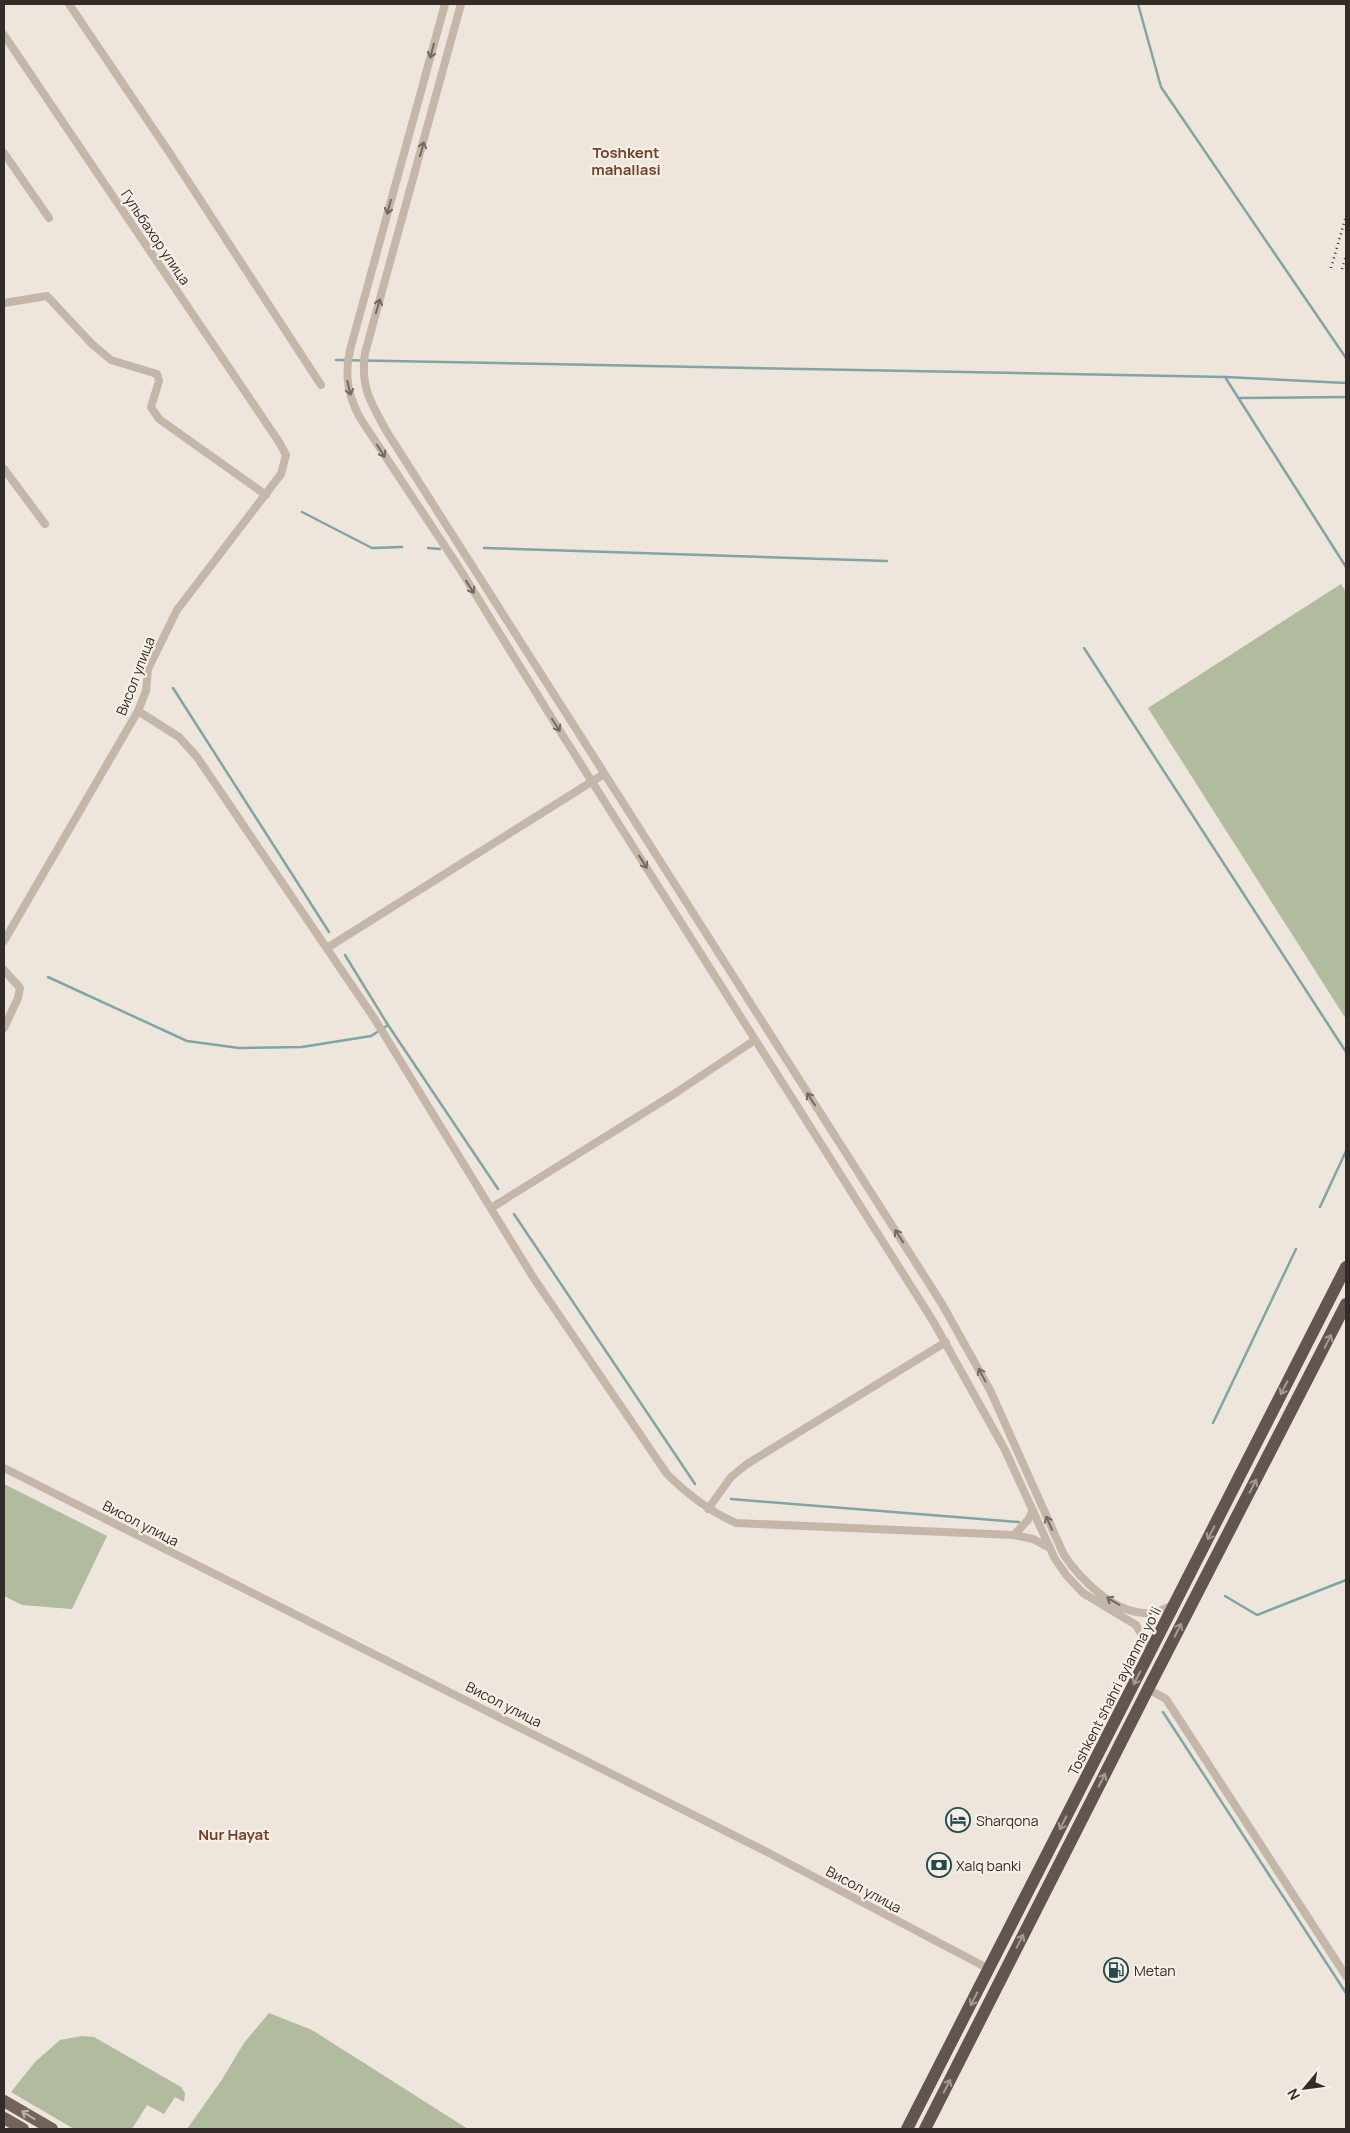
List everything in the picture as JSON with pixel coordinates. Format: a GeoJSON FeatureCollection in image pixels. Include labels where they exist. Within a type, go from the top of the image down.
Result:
{"type":"FeatureCollection","features":[{"type":"Feature","properties":{"kind":"highway","name":"Toshkent shahri aylanma yoʻli"},"geometry":{"type":"LineString","coordinates":[[907,2129],[1346,1267]]}},
{"type":"Feature","properties":{"kind":"highway"},"geometry":{"type":"LineString","coordinates":[[924,2129],[1346,1304]]}},
{"type":"Feature","properties":{"kind":"highway"},"geometry":{"type":"LineString","coordinates":[[1297,1362],[1307,1363],[1313,1370]]}},
{"type":"Feature","properties":{"kind":"main road"},"geometry":{"type":"LineString","coordinates":[[4,2101],[52,2129]]}},
{"type":"Feature","properties":{"kind":"main road"},"geometry":{"type":"LineString","coordinates":[[4,2118],[23,2129]]}},
{"type":"Feature","properties":{"kind":"street"},"geometry":{"type":"LineString","coordinates":[[69,4],[169,152],[321,385]]}},
{"type":"Feature","properties":{"kind":"street"},"geometry":{"type":"LineString","coordinates":[[445,4],[346,366],[349,390],[356,409],[458,566],[592,782],[946,1342],[989,1418],[1033,1510],[1048,1547],[1061,1569],[1083,1593],[1136,1625],[1151,1652]]}},
{"type":"Feature","properties":{"kind":"street"},"geometry":{"type":"LineString","coordinates":[[462,4],[365,353],[365,387],[370,402],[967,1347],[990,1390],[1058,1543],[1072,1566],[1105,1596],[1130,1610],[1151,1613],[1175,1604]]}},
{"type":"Feature","properties":{"kind":"street","name":"Гульбахор улица"},"geometry":{"type":"LineString","coordinates":[[4,34],[280,442],[286,455]]}},
{"type":"Feature","properties":{"kind":"street"},"geometry":{"type":"LineString","coordinates":[[4,153],[48,218]]}},
{"type":"Feature","properties":{"kind":"street"},"geometry":{"type":"LineString","coordinates":[[4,303],[47,296],[92,344],[111,360],[157,374],[159,381],[151,408],[158,419],[266,496]]}},
{"type":"Feature","properties":{"kind":"street"},"geometry":{"type":"LineString","coordinates":[[356,409],[370,402]]}},
{"type":"Feature","properties":{"kind":"street","name":"Висол улица"},"geometry":{"type":"LineString","coordinates":[[4,940],[138,711],[146,690],[148,669],[177,610],[282,474],[286,455]]}},
{"type":"Feature","properties":{"kind":"street"},"geometry":{"type":"LineString","coordinates":[[4,468],[45,524]]}},
{"type":"Feature","properties":{"kind":"street"},"geometry":{"type":"LineString","coordinates":[[138,711],[179,737],[188,746],[381,1029],[533,1277],[666,1474],[687,1495],[708,1509],[736,1523],[1014,1535],[1033,1539],[1048,1547]]}},
{"type":"Feature","properties":{"kind":"street"},"geometry":{"type":"LineString","coordinates":[[327,948],[604,774]]}},
{"type":"Feature","properties":{"kind":"street"},"geometry":{"type":"LineString","coordinates":[[4,1028],[18,998],[20,988],[6,972]]}},
{"type":"Feature","properties":{"kind":"street"},"geometry":{"type":"LineString","coordinates":[[491,1208],[650,1109],[755,1040]]}},
{"type":"Feature","properties":{"kind":"street"},"geometry":{"type":"LineString","coordinates":[[824,1148],[838,1140]]}},
{"type":"Feature","properties":{"kind":"street"},"geometry":{"type":"LineString","coordinates":[[708,1509],[731,1477],[747,1464],[946,1342]]}},
{"type":"Feature","properties":{"kind":"street","name":"Висол улица"},"geometry":{"type":"LineString","coordinates":[[4,1468],[766,1852],[989,1969]]}},
{"type":"Feature","properties":{"kind":"street"},"geometry":{"type":"LineString","coordinates":[[1014,1535],[1028,1520],[1033,1510]]}},
{"type":"Feature","properties":{"kind":"street"},"geometry":{"type":"LineString","coordinates":[[1148,1689],[1166,1699],[1346,1976]]}},
{"type":"Feature","properties":{"kind":"green space"},"geometry":{"type":"Polygon","coordinates":[[[1341,584],[1346,592],[1346,1019],[1148,708],[1341,584]]]}},
{"type":"Feature","properties":{"kind":"green space"},"geometry":{"type":"Polygon","coordinates":[[[4,1484],[107,1536],[72,1609],[22,1605],[4,1596],[4,1484]]]}},
{"type":"Feature","properties":{"kind":"green space"},"geometry":{"type":"Polygon","coordinates":[[[269,2013],[312,2030],[468,2129],[187,2129],[221,2081],[244,2043],[269,2013]]]}},
{"type":"Feature","properties":{"kind":"green space"},"geometry":{"type":"Polygon","coordinates":[[[82,2036],[94,2037],[181,2087],[185,2093],[184,2102],[175,2097],[164,2114],[147,2105],[132,2129],[74,2129],[11,2092],[35,2062],[60,2040],[82,2036]]]}},
{"type":"Feature","properties":{"kind":"waterway"},"geometry":{"type":"LineString","coordinates":[[1138,4],[1161,87],[1346,358]]}},
{"type":"Feature","properties":{"kind":"waterway"},"geometry":{"type":"LineString","coordinates":[[336,360],[1225,377],[1346,383]]}},
{"type":"Feature","properties":{"kind":"waterway"},"geometry":{"type":"LineString","coordinates":[[1225,377],[1346,567]]}},
{"type":"Feature","properties":{"kind":"waterway"},"geometry":{"type":"LineString","coordinates":[[1238,398],[1346,397]]}},
{"type":"Feature","properties":{"kind":"waterway"},"geometry":{"type":"LineString","coordinates":[[302,512],[372,548],[402,547]]}},
{"type":"Feature","properties":{"kind":"waterway"},"geometry":{"type":"LineString","coordinates":[[428,548],[440,549]]}},
{"type":"Feature","properties":{"kind":"waterway"},"geometry":{"type":"LineString","coordinates":[[484,548],[887,561]]}},
{"type":"Feature","properties":{"kind":"waterway"},"geometry":{"type":"LineString","coordinates":[[1084,648],[1346,1052]]}},
{"type":"Feature","properties":{"kind":"waterway"},"geometry":{"type":"LineString","coordinates":[[173,688],[329,932]]}},
{"type":"Feature","properties":{"kind":"waterway"},"geometry":{"type":"LineString","coordinates":[[345,955],[388,1025],[498,1189]]}},
{"type":"Feature","properties":{"kind":"waterway"},"geometry":{"type":"LineString","coordinates":[[48,977],[187,1041],[239,1048],[302,1047],[371,1036],[388,1025]]}},
{"type":"Feature","properties":{"kind":"waterway"},"geometry":{"type":"LineString","coordinates":[[1320,1207],[1346,1151]]}},
{"type":"Feature","properties":{"kind":"waterway"},"geometry":{"type":"LineString","coordinates":[[514,1214],[695,1484]]}},
{"type":"Feature","properties":{"kind":"waterway"},"geometry":{"type":"LineString","coordinates":[[1213,1423],[1296,1249]]}},
{"type":"Feature","properties":{"kind":"waterway"},"geometry":{"type":"LineString","coordinates":[[731,1499],[1019,1522]]}},
{"type":"Feature","properties":{"kind":"waterway"},"geometry":{"type":"LineString","coordinates":[[1225,1596],[1257,1615],[1346,1580]]}},
{"type":"Feature","properties":{"kind":"waterway"},"geometry":{"type":"LineString","coordinates":[[1163,1712],[1346,1993]]}},
{"type":"Feature","properties":{"kind":"railway"},"geometry":{"type":"LineString","coordinates":[[1331,268],[1346,216]]}},
{"type":"Feature","properties":{"kind":"railway"},"geometry":{"type":"LineString","coordinates":[[1342,269],[1346,256]]}},
{"type":"Feature","properties":{"kind":"place","name":"Sharqona"},"geometry":{"type":"Point","coordinates":[958,1820]}},
{"type":"Feature","properties":{"kind":"place","name":"Xalq banki"},"geometry":{"type":"Point","coordinates":[939,1865]}},
{"type":"Feature","properties":{"kind":"place","name":"Metan"},"geometry":{"type":"Point","coordinates":[1116,1970]}},
{"type":"Feature","properties":{"kind":"district","name":"Toshkent mahallasi"},"geometry":{"type":"Point","coordinates":[626,160]}},
{"type":"Feature","properties":{"kind":"district","name":"Nur Hayat"},"geometry":{"type":"Point","coordinates":[234,1834]}}]}
